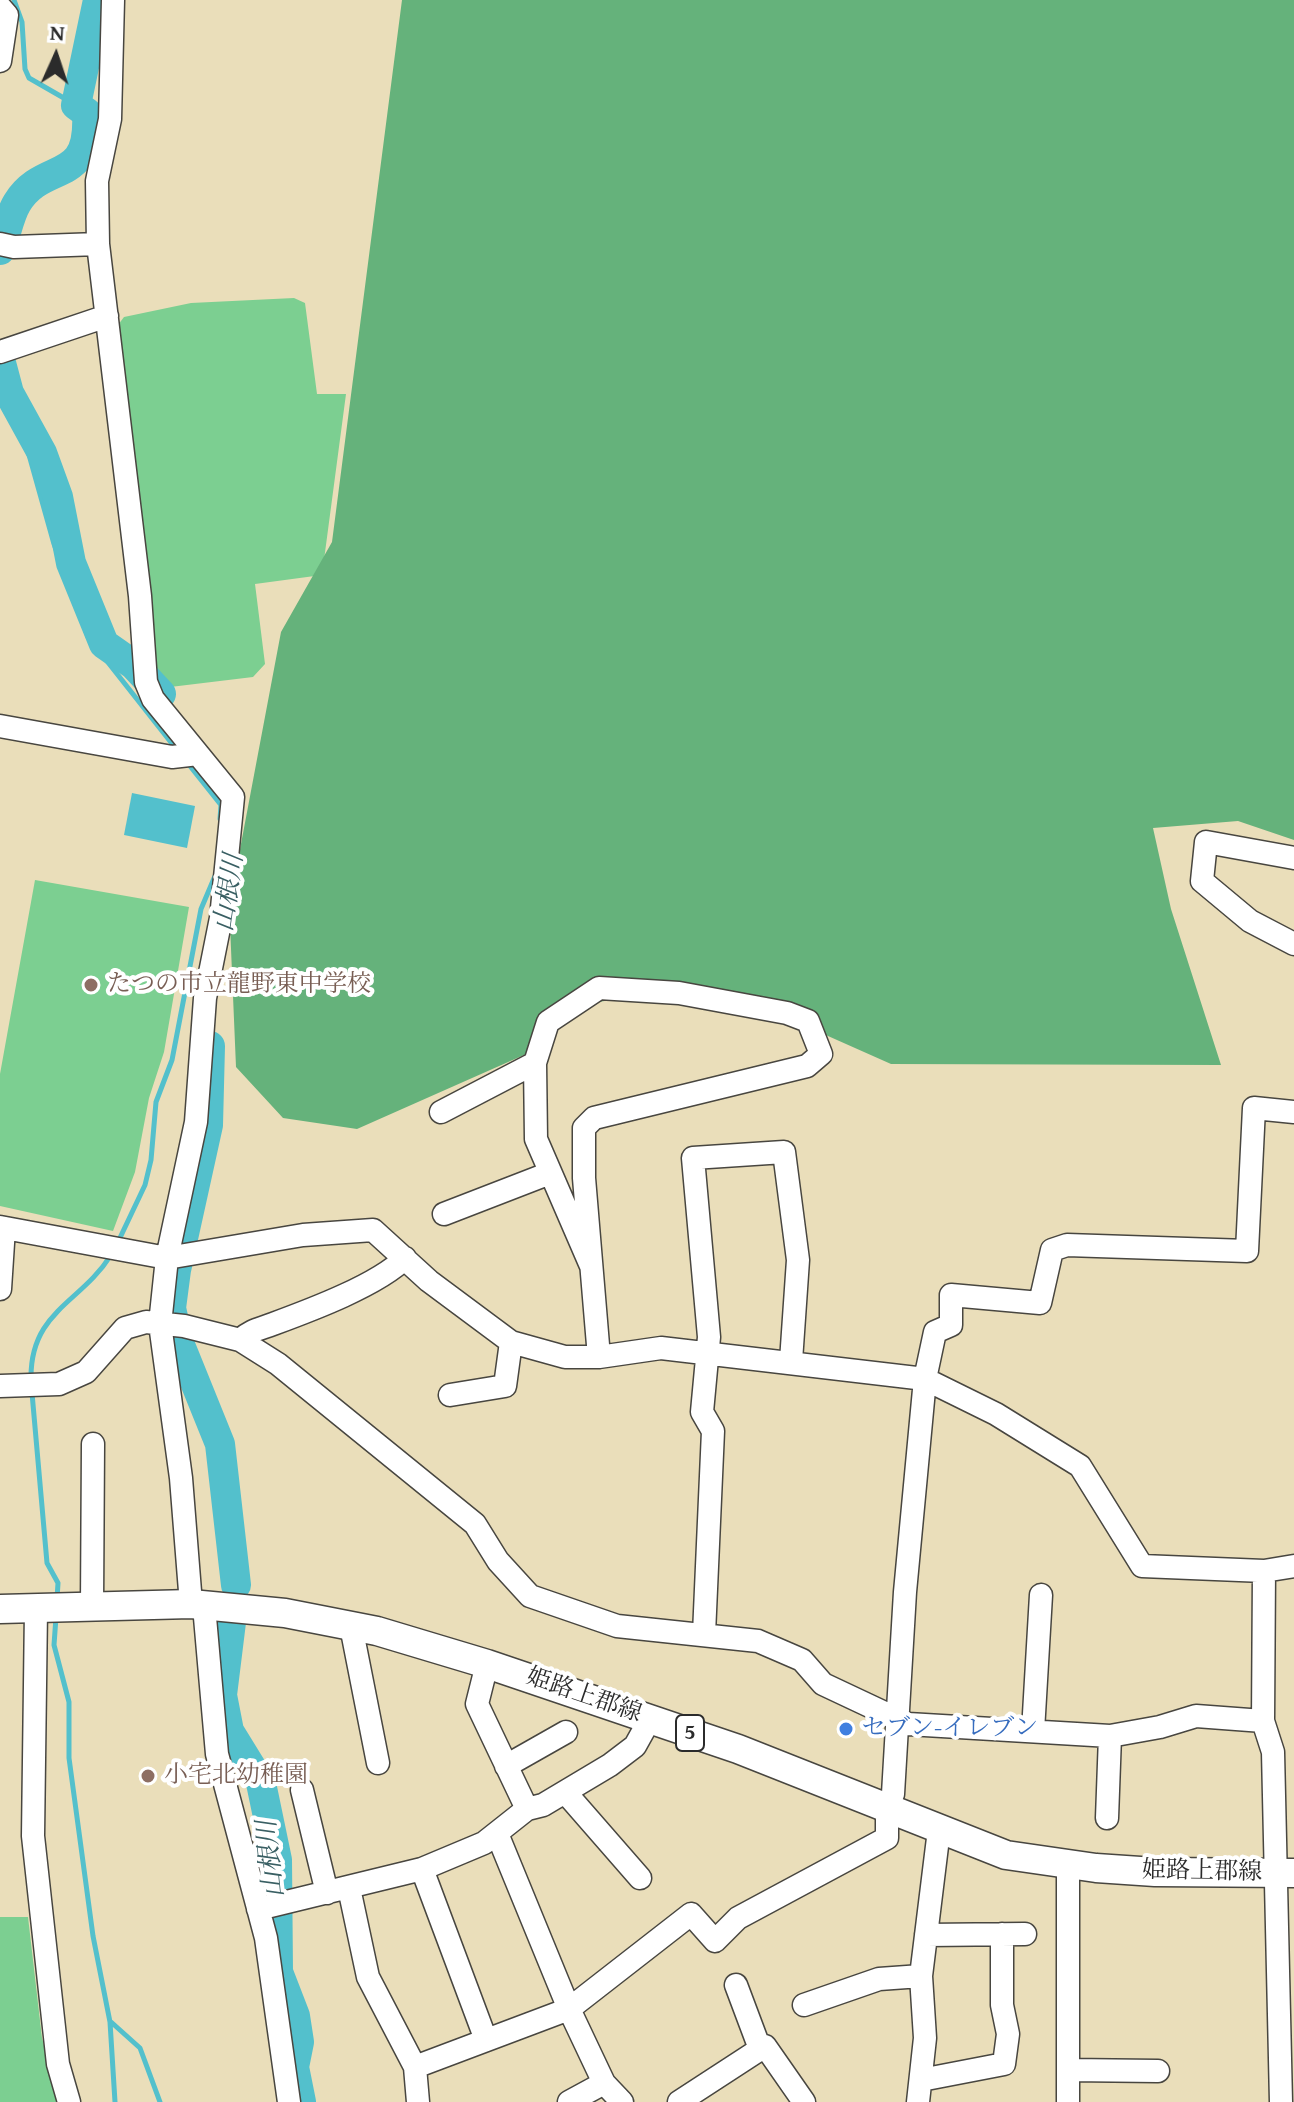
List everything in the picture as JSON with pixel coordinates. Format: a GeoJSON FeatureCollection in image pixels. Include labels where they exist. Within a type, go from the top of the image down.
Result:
{"type":"FeatureCollection","features":[{"type":"Feature","properties":{"kind":"main road","name":"姫路上郡線"},"geometry":{"type":"LineString","coordinates":[[0,1609],[198,1605],[285,1613],[351,1626],[487,1664],[650,1719],[1006,1855],[1155,1872],[1286,1873]]}},
{"type":"Feature","properties":{"kind":"street"},"geometry":{"type":"LineString","coordinates":[[113,0],[110,119],[97,181],[98,244],[140,596],[146,682],[153,699],[233,797],[221,918],[205,998],[196,1122],[167,1258],[181,1478],[217,1754],[266,1938],[289,2102]]}},
{"type":"Feature","properties":{"kind":"street"},"geometry":{"type":"LineString","coordinates":[[0,7],[7,15],[0,61]]}},
{"type":"Feature","properties":{"kind":"street"},"geometry":{"type":"LineString","coordinates":[[0,244],[14,247],[98,244]]}},
{"type":"Feature","properties":{"kind":"street"},"geometry":{"type":"LineString","coordinates":[[0,352],[107,316]]}},
{"type":"Feature","properties":{"kind":"street"},"geometry":{"type":"LineString","coordinates":[[0,726],[172,757],[198,754]]}},
{"type":"Feature","properties":{"kind":"street"},"geometry":{"type":"LineString","coordinates":[[1294,858],[1206,842],[1202,881],[1250,921],[1294,944]]}},
{"type":"Feature","properties":{"kind":"street"},"geometry":{"type":"LineString","coordinates":[[591,1266],[536,1139],[535,1063],[548,1022],[599,988],[679,993],[787,1013],[808,1021],[821,1054],[807,1066],[594,1118],[584,1128],[599,1357]]}},
{"type":"Feature","properties":{"kind":"street"},"geometry":{"type":"LineString","coordinates":[[441,1112],[535,1063]]}},
{"type":"Feature","properties":{"kind":"street"},"geometry":{"type":"LineString","coordinates":[[415,2067],[569,2009],[691,1914],[715,1941],[738,1918],[887,1838],[925,1379],[935,1332],[951,1325],[951,1295],[1040,1303],[1052,1250],[1067,1245],[1247,1251],[1254,1108],[1294,1112]]}},
{"type":"Feature","properties":{"kind":"street"},"geometry":{"type":"LineString","coordinates":[[704,1634],[713,1431],[702,1412],[709,1352],[693,1158],[784,1152],[798,1260],[791,1361]]}},
{"type":"Feature","properties":{"kind":"street"},"geometry":{"type":"LineString","coordinates":[[444,1214],[550,1173]]}},
{"type":"Feature","properties":{"kind":"street"},"geometry":{"type":"LineString","coordinates":[[0,1289],[2,1228],[167,1258],[352,1229],[373,1230],[429,1281],[511,1342],[565,1357],[599,1357],[661,1348],[925,1379],[996,1414],[1080,1466],[1142,1566],[1264,1571],[1294,1566]]}},
{"type":"Feature","properties":{"kind":"street"},"geometry":{"type":"LineString","coordinates":[[240,1340],[250,1330],[272,1325],[389,1275],[405,1258]]}},
{"type":"Feature","properties":{"kind":"street"},"geometry":{"type":"LineString","coordinates":[[20,1384],[59,1384],[86,1372],[125,1328],[146,1322],[240,1340],[278,1364],[475,1524],[498,1561],[530,1596],[617,1626],[758,1641],[802,1660],[823,1684],[908,1724],[1110,1736],[1160,1727],[1196,1716],[1263,1721]]}},
{"type":"Feature","properties":{"kind":"street"},"geometry":{"type":"LineString","coordinates":[[450,1395],[505,1386],[511,1342]]}},
{"type":"Feature","properties":{"kind":"street"},"geometry":{"type":"LineString","coordinates":[[86,1606],[93,1444]]}},
{"type":"Feature","properties":{"kind":"street"},"geometry":{"type":"LineString","coordinates":[[1264,1571],[1263,1721],[1273,1752],[1286,1873],[1281,2102]]}},
{"type":"Feature","properties":{"kind":"street"},"geometry":{"type":"LineString","coordinates":[[1033,1731],[1041,1595]]}},
{"type":"Feature","properties":{"kind":"street"},"geometry":{"type":"LineString","coordinates":[[43,1608],[33,1836],[58,2064],[69,2102]]}},
{"type":"Feature","properties":{"kind":"street"},"geometry":{"type":"LineString","coordinates":[[351,1626],[378,1763]]}},
{"type":"Feature","properties":{"kind":"street"},"geometry":{"type":"LineString","coordinates":[[487,1664],[477,1704],[527,1809]]}},
{"type":"Feature","properties":{"kind":"street"},"geometry":{"type":"LineString","coordinates":[[258,1909],[422,1869],[498,1836],[527,1809],[543,1805],[635,1746],[650,1719]]}},
{"type":"Feature","properties":{"kind":"street"},"geometry":{"type":"LineString","coordinates":[[506,1766],[566,1732]]}},
{"type":"Feature","properties":{"kind":"street"},"geometry":{"type":"LineString","coordinates":[[1107,1818],[1110,1736]]}},
{"type":"Feature","properties":{"kind":"street"},"geometry":{"type":"LineString","coordinates":[[302,1790],[327,1893]]}},
{"type":"Feature","properties":{"kind":"street"},"geometry":{"type":"LineString","coordinates":[[565,1792],[640,1878]]}},
{"type":"Feature","properties":{"kind":"street"},"geometry":{"type":"LineString","coordinates":[[939,1830],[921,1976],[925,2038],[919,2091],[1004,2064],[1008,2034],[1002,2005],[1002,1934]]}},
{"type":"Feature","properties":{"kind":"street"},"geometry":{"type":"LineString","coordinates":[[498,1836],[569,2009],[604,2083],[622,2102]]}},
{"type":"Feature","properties":{"kind":"street"},"geometry":{"type":"LineString","coordinates":[[1068,1864],[1068,2102]]}},
{"type":"Feature","properties":{"kind":"street"},"geometry":{"type":"LineString","coordinates":[[422,1869],[486,2040]]}},
{"type":"Feature","properties":{"kind":"street"},"geometry":{"type":"LineString","coordinates":[[349,1888],[368,1977],[415,2067],[418,2102]]}},
{"type":"Feature","properties":{"kind":"street"},"geometry":{"type":"LineString","coordinates":[[926,1935],[1025,1934]]}},
{"type":"Feature","properties":{"kind":"street"},"geometry":{"type":"LineString","coordinates":[[804,2005],[879,1979],[921,1976]]}},
{"type":"Feature","properties":{"kind":"street"},"geometry":{"type":"LineString","coordinates":[[736,1985],[760,2049]]}},
{"type":"Feature","properties":{"kind":"street"},"geometry":{"type":"LineString","coordinates":[[679,2102],[765,2046],[804,2102]]}},
{"type":"Feature","properties":{"kind":"street"},"geometry":{"type":"LineString","coordinates":[[1069,2070],[1158,2071]]}},
{"type":"Feature","properties":{"kind":"street"},"geometry":{"type":"LineString","coordinates":[[569,2102],[604,2083]]}},
{"type":"Feature","properties":{"kind":"green space"},"geometry":{"type":"Polygon","coordinates":[[[402,0],[1294,0],[1294,840],[1238,821],[1153,828],[1171,909],[1221,1065],[891,1064],[765,1008],[676,987],[584,1005],[533,1051],[357,1129],[283,1118],[236,1067],[230,925],[234,881],[281,632],[332,542],[402,0]]]}},
{"type":"Feature","properties":{"kind":"green space"},"geometry":{"type":"Polygon","coordinates":[[[294,298],[305,303],[317,394],[346,394],[322,575],[255,584],[265,664],[253,677],[162,688],[161,676],[152,668],[118,325],[124,317],[191,303],[294,298]]]}},
{"type":"Feature","properties":{"kind":"green space"},"geometry":{"type":"Polygon","coordinates":[[[35,880],[189,907],[164,1052],[149,1098],[135,1172],[113,1231],[0,1206],[0,1074],[35,880]]]}},
{"type":"Feature","properties":{"kind":"green space"},"geometry":{"type":"Polygon","coordinates":[[[0,1917],[28,1917],[42,2038],[60,2102],[0,2102],[0,1917]]]}},
{"type":"Feature","properties":{"kind":"water"},"geometry":{"type":"Polygon","coordinates":[[[132,793],[195,806],[187,848],[124,835],[132,793]]]}},
{"type":"Feature","properties":{"kind":"waterway"},"geometry":{"type":"LineString","coordinates":[[14,0],[22,22],[25,69],[29,78],[76,105]]}},
{"type":"Feature","properties":{"kind":"waterway","name":"山根川"},"geometry":{"type":"LineString","coordinates":[[0,250],[17,203],[28,190],[74,162],[82,152],[87,113],[76,105],[98,0]]}},
{"type":"Feature","properties":{"kind":"waterway","name":"山根川"},"geometry":{"type":"LineString","coordinates":[[0,359],[9,393],[42,453],[58,497],[71,563],[104,644],[134,665],[161,694]]}},
{"type":"Feature","properties":{"kind":"waterway"},"geometry":{"type":"LineString","coordinates":[[28,428],[26,444],[54,544],[88,637],[177,750]]}},
{"type":"Feature","properties":{"kind":"waterway"},"geometry":{"type":"LineString","coordinates":[[186,761],[221,805],[220,819]]}},
{"type":"Feature","properties":{"kind":"waterway"},"geometry":{"type":"LineString","coordinates":[[118,1242],[145,1185],[151,1160],[156,1102],[172,1060],[201,909],[215,876]]}},
{"type":"Feature","properties":{"kind":"waterway","name":"山根川"},"geometry":{"type":"LineString","coordinates":[[210,1046],[208,1125],[176,1270],[171,1308],[178,1340],[220,1444],[236,1585]]}},
{"type":"Feature","properties":{"kind":"waterway"},"geometry":{"type":"LineString","coordinates":[[31,1379],[33,1356],[48,1323],[111,1255]]}},
{"type":"Feature","properties":{"kind":"waterway"},"geometry":{"type":"LineString","coordinates":[[32,1393],[47,1563],[58,1583],[57,1599]]}},
{"type":"Feature","properties":{"kind":"waterway"},"geometry":{"type":"LineString","coordinates":[[56,1617],[54,1645],[69,1702],[69,1758],[93,1936],[110,2022],[115,2102]]}},
{"type":"Feature","properties":{"kind":"waterway","name":"山根川"},"geometry":{"type":"LineString","coordinates":[[231,1622],[222,1695],[229,1731],[261,1783],[277,1860],[278,1972],[295,2016],[299,2042],[294,2067],[301,2102]]}},
{"type":"Feature","properties":{"kind":"waterway"},"geometry":{"type":"LineString","coordinates":[[111,2022],[140,2048],[160,2102]]}},
{"type":"Feature","properties":{"kind":"place","name":"たつの市立龍野東中学校"},"geometry":{"type":"Point","coordinates":[91,985]}},
{"type":"Feature","properties":{"kind":"place","name":"セブン-イレブン"},"geometry":{"type":"Point","coordinates":[846,1729]}},
{"type":"Feature","properties":{"kind":"place","name":"小宅北幼稚園"},"geometry":{"type":"Point","coordinates":[148,1776]}}]}
